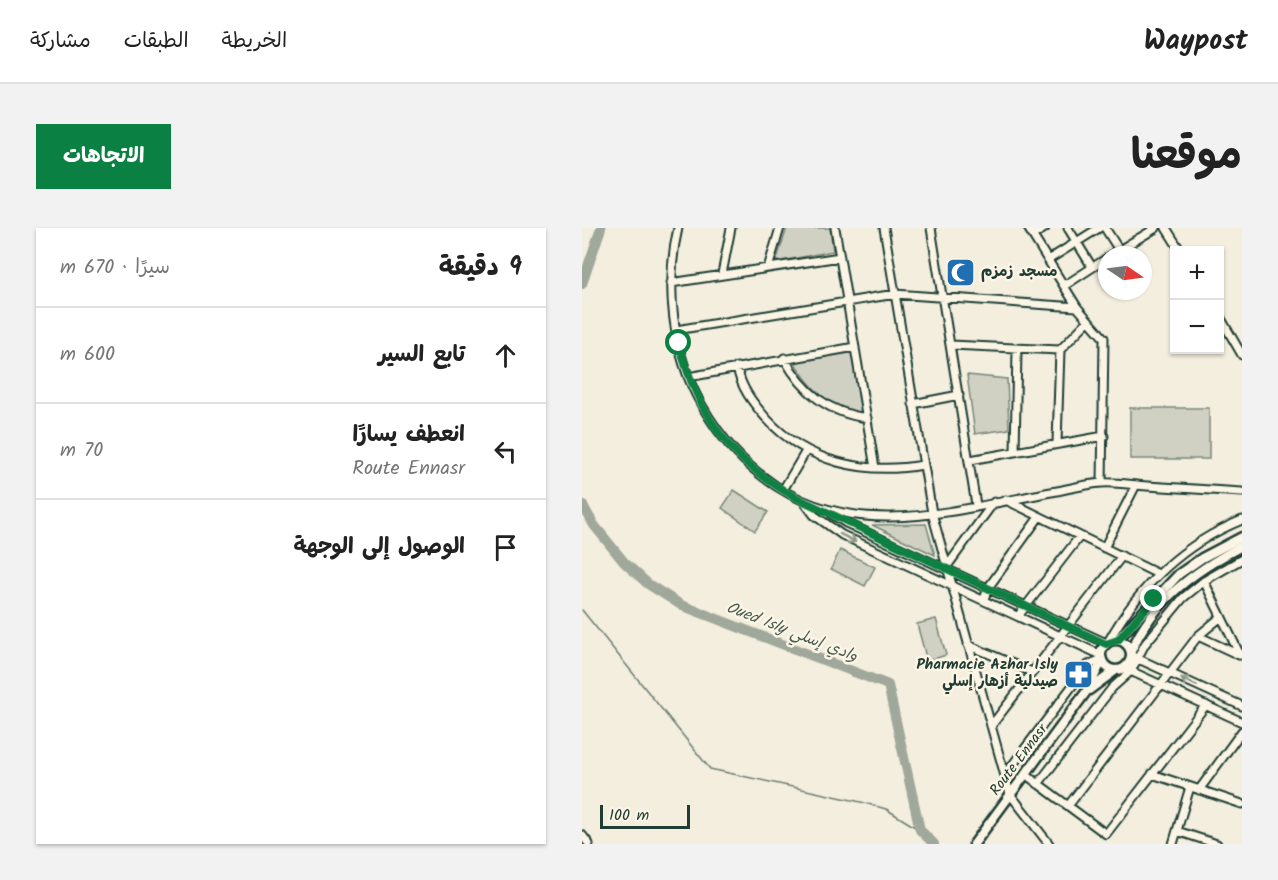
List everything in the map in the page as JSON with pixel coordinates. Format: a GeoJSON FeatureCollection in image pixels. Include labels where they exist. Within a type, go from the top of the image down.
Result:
{"type":"FeatureCollection","features":[{"type":"Feature","properties":{"kind":"main road"},"geometry":{"type":"LineString","coordinates":[[1242,537],[1202,558],[1179,574],[1111,642],[1102,658],[1108,668],[1123,670],[1134,655],[1141,629],[1184,580],[1206,565],[1242,546]]}},
{"type":"Feature","properties":{"kind":"main road"},"geometry":{"type":"LineString","coordinates":[[1111,642],[1127,644],[1134,655]]}},
{"type":"Feature","properties":{"kind":"main road","name":"Route Ennasr"},"geometry":{"type":"LineString","coordinates":[[974,844],[1086,692],[1102,658]]}},
{"type":"Feature","properties":{"kind":"main road","name":"Route Ennasr"},"geometry":{"type":"LineString","coordinates":[[1086,692],[1123,670]]}},
{"type":"Feature","properties":{"kind":"street"},"geometry":{"type":"LineString","coordinates":[[678,228],[672,254],[671,284],[676,330],[688,377],[696,396],[728,447],[753,469],[803,501],[827,510],[863,518],[932,513],[1102,483],[1242,492]]}},
{"type":"Feature","properties":{"kind":"street"},"geometry":{"type":"LineString","coordinates":[[722,274],[731,228]]}},
{"type":"Feature","properties":{"kind":"street"},"geometry":{"type":"LineString","coordinates":[[768,268],[780,228]]}},
{"type":"Feature","properties":{"kind":"street"},"geometry":{"type":"LineString","coordinates":[[835,228],[875,468]]}},
{"type":"Feature","properties":{"kind":"street"},"geometry":{"type":"LineString","coordinates":[[884,228],[932,513],[1010,794],[1049,844]]}},
{"type":"Feature","properties":{"kind":"street"},"geometry":{"type":"LineString","coordinates":[[931,228],[960,395],[976,505]]}},
{"type":"Feature","properties":{"kind":"street"},"geometry":{"type":"LineString","coordinates":[[1028,228],[1077,307],[1104,338],[1102,483]]}},
{"type":"Feature","properties":{"kind":"street"},"geometry":{"type":"LineString","coordinates":[[1033,236],[1045,228]]}},
{"type":"Feature","properties":{"kind":"street"},"geometry":{"type":"LineString","coordinates":[[1068,228],[1092,267]]}},
{"type":"Feature","properties":{"kind":"street"},"geometry":{"type":"LineString","coordinates":[[1048,260],[1099,228]]}},
{"type":"Feature","properties":{"kind":"street"},"geometry":{"type":"LineString","coordinates":[[1105,228],[1116,246]]}},
{"type":"Feature","properties":{"kind":"street"},"geometry":{"type":"LineString","coordinates":[[1124,246],[1145,231],[1156,228]]}},
{"type":"Feature","properties":{"kind":"street"},"geometry":{"type":"LineString","coordinates":[[1166,228],[1177,246]]}},
{"type":"Feature","properties":{"kind":"street"},"geometry":{"type":"LineString","coordinates":[[671,284],[722,274],[840,257]]}},
{"type":"Feature","properties":{"kind":"street"},"geometry":{"type":"LineString","coordinates":[[1064,286],[1098,263]]}},
{"type":"Feature","properties":{"kind":"street"},"geometry":{"type":"LineString","coordinates":[[676,330],[895,294],[1077,307]]}},
{"type":"Feature","properties":{"kind":"street"},"geometry":{"type":"LineString","coordinates":[[1057,443],[1059,350],[1088,321]]}},
{"type":"Feature","properties":{"kind":"street"},"geometry":{"type":"LineString","coordinates":[[1224,324],[1242,354]]}},
{"type":"Feature","properties":{"kind":"street"},"geometry":{"type":"LineString","coordinates":[[951,345],[1017,350],[1059,350]]}},
{"type":"Feature","properties":{"kind":"street"},"geometry":{"type":"LineString","coordinates":[[688,377],[855,347]]}},
{"type":"Feature","properties":{"kind":"street"},"geometry":{"type":"LineString","coordinates":[[1015,452],[1017,350]]}},
{"type":"Feature","properties":{"kind":"street"},"geometry":{"type":"LineString","coordinates":[[784,358],[800,384],[818,400],[842,413],[867,418]]}},
{"type":"Feature","properties":{"kind":"street"},"geometry":{"type":"LineString","coordinates":[[737,367],[740,382],[755,405],[778,430],[806,451],[843,465],[875,468],[923,465]]}},
{"type":"Feature","properties":{"kind":"street"},"geometry":{"type":"LineString","coordinates":[[914,404],[960,395]]}},
{"type":"Feature","properties":{"kind":"street"},"geometry":{"type":"LineString","coordinates":[[970,460],[1104,436]]}},
{"type":"Feature","properties":{"kind":"street"},"geometry":{"type":"LineString","coordinates":[[783,490],[806,451]]}},
{"type":"Feature","properties":{"kind":"street"},"geometry":{"type":"LineString","coordinates":[[1104,548],[1136,485]]}},
{"type":"Feature","properties":{"kind":"street"},"geometry":{"type":"LineString","coordinates":[[1006,500],[1158,574]]}},
{"type":"Feature","properties":{"kind":"street"},"geometry":{"type":"LineString","coordinates":[[803,501],[814,515],[842,535],[1019,615],[1102,658]]}},
{"type":"Feature","properties":{"kind":"street"},"geometry":{"type":"LineString","coordinates":[[948,568],[994,502]]}},
{"type":"Feature","properties":{"kind":"street"},"geometry":{"type":"LineString","coordinates":[[827,510],[846,523],[948,568],[1067,625],[1111,642],[1134,602],[1158,574],[1197,542],[1242,520]]}},
{"type":"Feature","properties":{"kind":"street"},"geometry":{"type":"LineString","coordinates":[[984,599],[988,588],[1039,518]]}},
{"type":"Feature","properties":{"kind":"street"},"geometry":{"type":"LineString","coordinates":[[1019,615],[1024,605],[1080,536]]}},
{"type":"Feature","properties":{"kind":"street"},"geometry":{"type":"LineString","coordinates":[[991,726],[1122,556]]}},
{"type":"Feature","properties":{"kind":"street"},"geometry":{"type":"LineString","coordinates":[[1242,559],[1204,581],[1183,598],[1134,655],[1242,706]]}},
{"type":"Feature","properties":{"kind":"street"},"geometry":{"type":"LineString","coordinates":[[1204,581],[1241,655]]}},
{"type":"Feature","properties":{"kind":"street"},"geometry":{"type":"LineString","coordinates":[[1068,806],[1198,636],[1221,617]]}},
{"type":"Feature","properties":{"kind":"street"},"geometry":{"type":"LineString","coordinates":[[1198,636],[1241,655]]}},
{"type":"Feature","properties":{"kind":"street"},"geometry":{"type":"LineString","coordinates":[[968,645],[1032,672]]}},
{"type":"Feature","properties":{"kind":"street"},"geometry":{"type":"LineString","coordinates":[[1005,775],[1088,665],[1102,658]]}},
{"type":"Feature","properties":{"kind":"street"},"geometry":{"type":"LineString","coordinates":[[1038,784],[1112,688],[1123,670],[1242,722]]}},
{"type":"Feature","properties":{"kind":"street"},"geometry":{"type":"LineString","coordinates":[[1025,774],[1106,834],[1206,705]]}},
{"type":"Feature","properties":{"kind":"street"},"geometry":{"type":"LineString","coordinates":[[1199,790],[1242,731]]}},
{"type":"Feature","properties":{"kind":"street"},"geometry":{"type":"LineString","coordinates":[[1152,774],[1242,804]]}},
{"type":"Feature","properties":{"kind":"street"},"geometry":{"type":"LineString","coordinates":[[1173,844],[1190,787]]}},
{"type":"Feature","properties":{"kind":"street"},"geometry":{"type":"LineString","coordinates":[[1177,831],[1216,844]]}},
{"type":"Feature","properties":{"kind":"street"},"geometry":{"type":"LineString","coordinates":[[582,835],[589,844]]}},
{"type":"Feature","properties":{"kind":"shaded area"},"geometry":{"type":"Polygon","coordinates":[[[787,228],[830,228],[833,251],[776,262],[787,228]]]}},
{"type":"Feature","properties":{"kind":"shaded area"},"geometry":{"type":"Polygon","coordinates":[[[853,353],[862,413],[850,411],[820,394],[804,377],[791,357],[853,353]]]}},
{"type":"Feature","properties":{"kind":"shaded area"},"geometry":{"type":"Polygon","coordinates":[[[967,375],[1007,379],[1009,429],[975,434],[967,375]]]}},
{"type":"Feature","properties":{"kind":"shaded area"},"geometry":{"type":"Polygon","coordinates":[[[1130,408],[1209,408],[1209,459],[1130,459],[1130,408]]]}},
{"type":"Feature","properties":{"kind":"shaded area"},"geometry":{"type":"Polygon","coordinates":[[[734,490],[768,512],[755,531],[722,508],[734,490]]]}},
{"type":"Feature","properties":{"kind":"shaded area"},"geometry":{"type":"Polygon","coordinates":[[[926,524],[935,555],[872,525],[926,524]]]}},
{"type":"Feature","properties":{"kind":"shaded area"},"geometry":{"type":"Polygon","coordinates":[[[840,550],[875,567],[865,586],[831,569],[840,550]]]}},
{"type":"Feature","properties":{"kind":"shaded area"},"geometry":{"type":"Polygon","coordinates":[[[936,619],[946,655],[927,661],[917,624],[936,619]]]}},
{"type":"Feature","properties":{"kind":"waterway","name":"Oued Isly وادي إسلي"},"geometry":{"type":"LineString","coordinates":[[582,284],[601,228]]}},
{"type":"Feature","properties":{"kind":"waterway","name":"Oued Isly وادي إسلي"},"geometry":{"type":"LineString","coordinates":[[582,504],[594,525],[624,562],[648,584],[681,605],[888,685],[920,830],[934,844]]}},
{"type":"Feature","properties":{"kind":"waterway"},"geometry":{"type":"LineString","coordinates":[[582,610],[710,769],[886,809],[920,830]]}},
{"type":"Feature","properties":{"kind":"place","name":"مسجد زمزم"},"geometry":{"type":"Point","coordinates":[960,272]}},
{"type":"Feature","properties":{"kind":"place","name":"Pharmacie Azhar Isly صيدلية أزهار إسلي"},"geometry":{"type":"Point","coordinates":[1079,674]}},
{"type":"Feature","properties":{"kind":"route"},"geometry":{"type":"LineString","coordinates":[[679,343],[684,366],[696,396],[728,447],[768,481],[797,498],[827,510],[846,523],[1106,644],[1118,640],[1154,599]]}}]}
